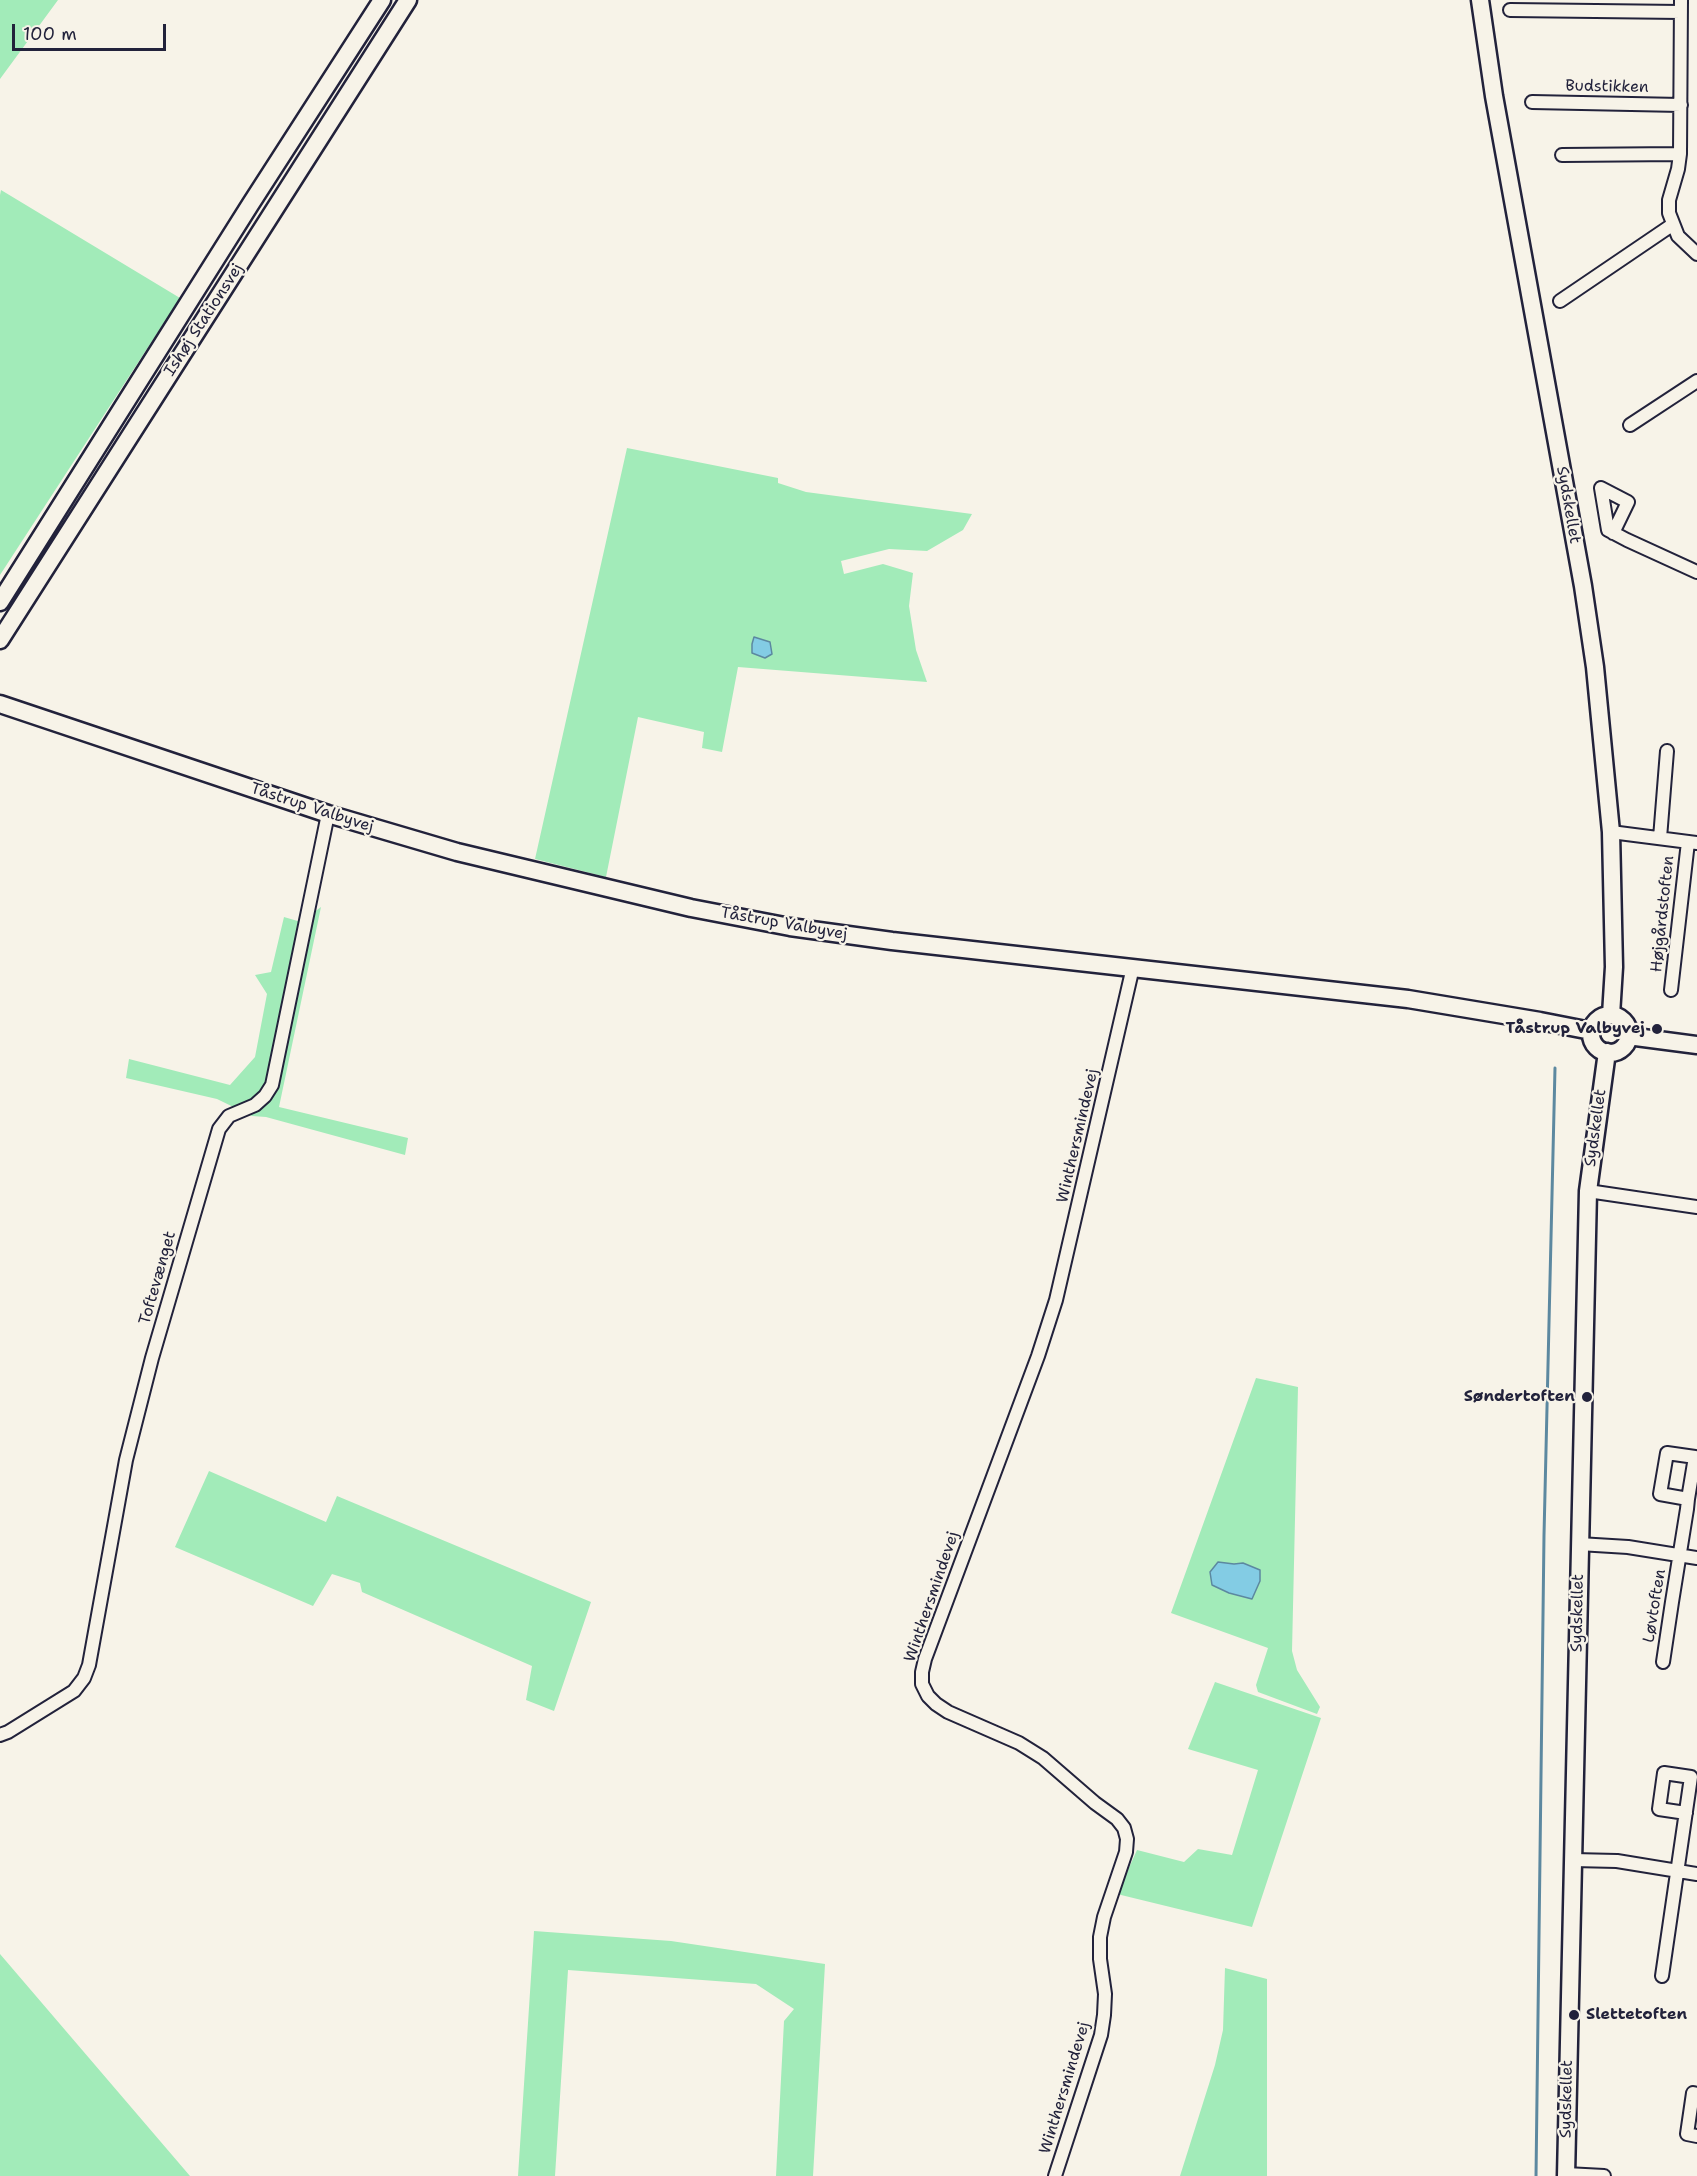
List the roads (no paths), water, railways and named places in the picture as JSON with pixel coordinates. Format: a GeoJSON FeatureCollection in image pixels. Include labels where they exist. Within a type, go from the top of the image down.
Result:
{"type":"FeatureCollection","features":[{"type":"Feature","properties":{"kind":"street","name":"Ishøj Stationsvej"},"geometry":{"type":"LineString","coordinates":[[0,602],[382,0]]}},
{"type":"Feature","properties":{"kind":"street","name":"Ishøj Stationsvej"},"geometry":{"type":"LineString","coordinates":[[0,640],[408,0]]}},
{"type":"Feature","properties":{"kind":"street","name":"Sydskellet"},"geometry":{"type":"LineString","coordinates":[[1480,0],[1494,96],[1583,586],[1596,677],[1611,832],[1614,967],[1611,1015]]}},
{"type":"Feature","properties":{"kind":"street"},"geometry":{"type":"LineString","coordinates":[[1510,10],[1681,6],[1680,154],[1668,207],[1672,225],[1678,236],[1697,254]]}},
{"type":"Feature","properties":{"kind":"street","name":"Budstikken"},"geometry":{"type":"LineString","coordinates":[[1533,102],[1681,105]]}},
{"type":"Feature","properties":{"kind":"street"},"geometry":{"type":"LineString","coordinates":[[1562,155],[1680,154]]}},
{"type":"Feature","properties":{"kind":"street"},"geometry":{"type":"LineString","coordinates":[[1560,301],[1672,225]]}},
{"type":"Feature","properties":{"kind":"street"},"geometry":{"type":"LineString","coordinates":[[1630,425],[1697,381]]}},
{"type":"Feature","properties":{"kind":"street"},"geometry":{"type":"LineString","coordinates":[[1613,533],[1697,572]]}},
{"type":"Feature","properties":{"kind":"street","name":"Tåstrup Valbyvej"},"geometry":{"type":"LineString","coordinates":[[0,704],[328,814],[457,852],[610,890],[790,927],[892,941],[1408,999],[1591,1031]]}},
{"type":"Feature","properties":{"kind":"street","name":"Højgårdstoften"},"geometry":{"type":"LineString","coordinates":[[1660,838],[1667,751]]}},
{"type":"Feature","properties":{"kind":"street","name":"Toftevænget"},"geometry":{"type":"LineString","coordinates":[[0,1735],[74,1691],[84,1678],[89,1665],[126,1460],[152,1358],[219,1129],[229,1116],[255,1105],[266,1096],[272,1085],[328,814]]}},
{"type":"Feature","properties":{"kind":"street","name":"Højgårdstoften"},"geometry":{"type":"LineString","coordinates":[[1611,832],[1692,843],[1671,990]]}},
{"type":"Feature","properties":{"kind":"street","name":"Winthersmindevej"},"geometry":{"type":"LineString","coordinates":[[1055,2176],[1101,2035],[1105,1994],[1100,1959],[1100,1937],[1104,1917],[1126,1852],[1127,1839],[1124,1828],[1117,1819],[1043,1758],[1019,1743],[948,1712],[936,1704],[928,1696],[922,1684],[922,1672],[1038,1356],[1056,1300],[1133,967]]}},
{"type":"Feature","properties":{"kind":"street"},"geometry":{"type":"LineString","coordinates":[[1611,1015],[1625,1022],[1628,1036],[1623,1046],[1613,1052],[1607,1052],[1593,1042],[1591,1031],[1600,1017],[1611,1015]]}},
{"type":"Feature","properties":{"kind":"street"},"geometry":{"type":"LineString","coordinates":[[1628,1036],[1697,1045]]}},
{"type":"Feature","properties":{"kind":"street","name":"Sydskellet"},"geometry":{"type":"LineString","coordinates":[[1566,2175],[1588,1191],[1607,1052]]}},
{"type":"Feature","properties":{"kind":"street"},"geometry":{"type":"LineString","coordinates":[[1588,1191],[1697,1208]]}},
{"type":"Feature","properties":{"kind":"street","name":"Løvtoften"},"geometry":{"type":"LineString","coordinates":[[1663,1662],[1688,1499]]}},
{"type":"Feature","properties":{"kind":"street","name":"Løvtoften"},"geometry":{"type":"LineString","coordinates":[[1579,1544],[1628,1547],[1697,1558]]}},
{"type":"Feature","properties":{"kind":"street"},"geometry":{"type":"LineString","coordinates":[[1662,1976],[1686,1813]]}},
{"type":"Feature","properties":{"kind":"street"},"geometry":{"type":"LineString","coordinates":[[1573,1860],[1617,1861],[1697,1874]]}},
{"type":"Feature","properties":{"kind":"street"},"geometry":{"type":"LineString","coordinates":[[1697,2094],[1693,2093],[1686,2134],[1697,2136]]}},
{"type":"Feature","properties":{"kind":"street"},"geometry":{"type":"LineString","coordinates":[[1566,2175],[1604,2176]]}},
{"type":"Feature","properties":{"kind":"water"},"geometry":{"type":"Polygon","coordinates":[[[754,637],[770,642],[772,654],[765,658],[752,653],[754,637]]]}},
{"type":"Feature","properties":{"kind":"water"},"geometry":{"type":"Polygon","coordinates":[[[1218,1562],[1243,1563],[1260,1570],[1260,1581],[1252,1599],[1229,1593],[1212,1585],[1210,1572],[1218,1562]]]}},
{"type":"Feature","properties":{"kind":"waterway"},"geometry":{"type":"LineString","coordinates":[[1536,2176],[1544,1535],[1555,1068]]}},
{"type":"Feature","properties":{"kind":"place","name":"Tåstrup Valbyvej"},"geometry":{"type":"Point","coordinates":[1657,1029]}},
{"type":"Feature","properties":{"kind":"place","name":"Søndertoften"},"geometry":{"type":"Point","coordinates":[1587,1397]}},
{"type":"Feature","properties":{"kind":"place","name":"Slettetoften"},"geometry":{"type":"Point","coordinates":[1574,2015]}}]}
